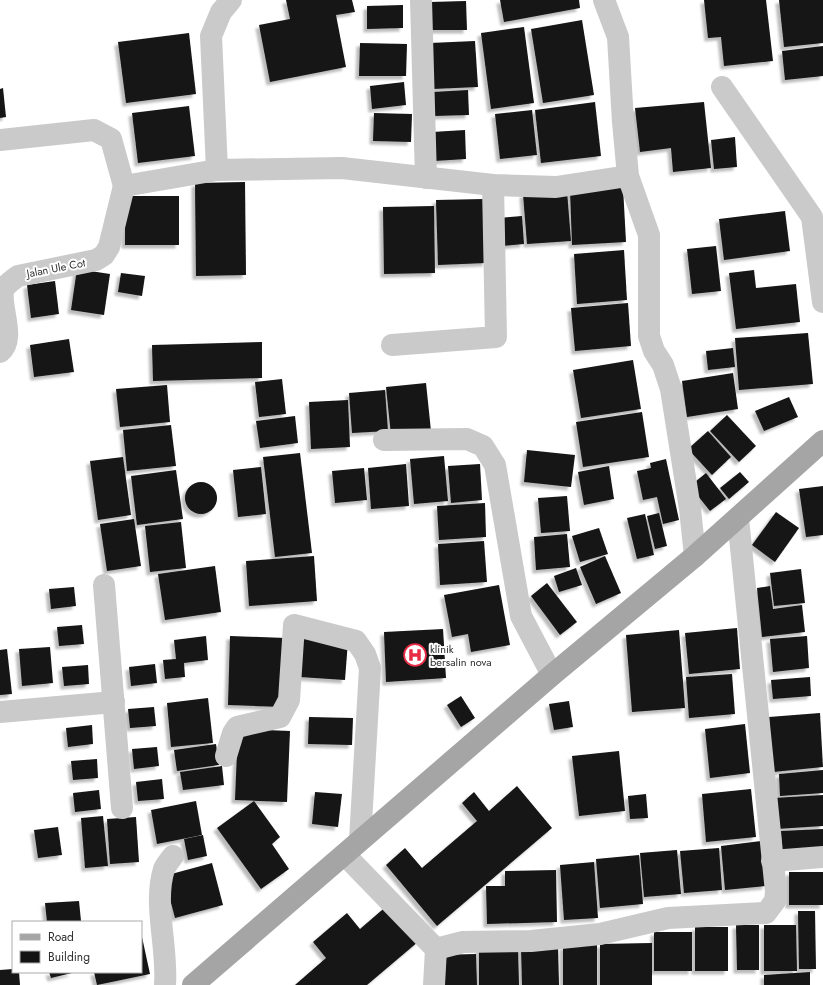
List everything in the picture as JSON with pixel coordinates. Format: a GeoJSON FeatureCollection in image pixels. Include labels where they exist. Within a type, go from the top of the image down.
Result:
{"type":"FeatureCollection","features":[{"type":"Feature","properties":{"kind":"main road"},"geometry":{"type":"LineString","coordinates":[[192,985],[552,675],[695,556],[823,441]]}},
{"type":"Feature","properties":{"kind":"street"},"geometry":{"type":"LineString","coordinates":[[217,170],[211,36],[221,12],[232,0]]}},
{"type":"Feature","properties":{"kind":"street"},"geometry":{"type":"LineString","coordinates":[[421,0],[426,178]]}},
{"type":"Feature","properties":{"kind":"street"},"geometry":{"type":"LineString","coordinates":[[604,0],[618,37],[628,176],[649,235],[649,336],[654,351],[663,365],[671,389],[690,509],[695,556]]}},
{"type":"Feature","properties":{"kind":"street"},"geometry":{"type":"LineString","coordinates":[[722,87],[812,216],[823,302]]}},
{"type":"Feature","properties":{"kind":"street"},"geometry":{"type":"LineString","coordinates":[[0,140],[94,130],[110,139],[124,186],[217,170],[342,168],[493,185],[556,187],[628,176]]}},
{"type":"Feature","properties":{"kind":"street"},"geometry":{"type":"LineString","coordinates":[[392,345],[496,337],[493,185]]}},
{"type":"Feature","properties":{"kind":"street","name":"Jalan Ule Cot"},"geometry":{"type":"LineString","coordinates":[[0,352],[7,341],[3,291],[9,282],[18,276],[96,260],[104,255],[109,247],[124,186]]}},
{"type":"Feature","properties":{"kind":"street"},"geometry":{"type":"LineString","coordinates":[[384,440],[467,439],[483,446],[495,465],[521,616],[552,675]]}},
{"type":"Feature","properties":{"kind":"street"},"geometry":{"type":"LineString","coordinates":[[436,949],[463,942],[531,941],[600,934],[668,918],[766,912],[775,901],[738,518]]}},
{"type":"Feature","properties":{"kind":"street"},"geometry":{"type":"LineString","coordinates":[[104,585],[122,808]]}},
{"type":"Feature","properties":{"kind":"street"},"geometry":{"type":"LineString","coordinates":[[226,756],[233,733],[237,727],[280,717],[289,700],[294,625],[356,641],[366,654],[370,668],[352,847],[436,949],[434,985]]}},
{"type":"Feature","properties":{"kind":"street"},"geometry":{"type":"LineString","coordinates":[[0,712],[114,702]]}},
{"type":"Feature","properties":{"kind":"street"},"geometry":{"type":"LineString","coordinates":[[165,985],[167,967],[161,907],[161,883],[165,868],[173,856]]}},
{"type":"Feature","properties":{"kind":"street"},"geometry":{"type":"LineString","coordinates":[[772,861],[823,857]]}},
{"type":"Feature","properties":{"kind":"building"},"geometry":{"type":"Polygon","coordinates":[[[286,0],[352,0],[355,12],[336,15],[346,67],[270,82],[259,25],[290,19],[286,0]]]}},
{"type":"Feature","properties":{"kind":"building"},"geometry":{"type":"Polygon","coordinates":[[[500,0],[579,0],[580,8],[504,22],[500,0]]]}},
{"type":"Feature","properties":{"kind":"building"},"geometry":{"type":"Polygon","coordinates":[[[704,0],[766,0],[773,61],[724,66],[721,37],[708,38],[704,0]]]}},
{"type":"Feature","properties":{"kind":"building"},"geometry":{"type":"Polygon","coordinates":[[[779,0],[823,0],[823,43],[784,47],[779,0]]]}},
{"type":"Feature","properties":{"kind":"building"},"geometry":{"type":"Polygon","coordinates":[[[466,1],[467,30],[430,30],[430,2],[466,1]]]}},
{"type":"Feature","properties":{"kind":"building"},"geometry":{"type":"Polygon","coordinates":[[[403,5],[403,28],[367,29],[367,6],[403,5]]]}},
{"type":"Feature","properties":{"kind":"building"},"geometry":{"type":"Polygon","coordinates":[[[582,20],[594,95],[543,103],[531,29],[582,20]]]}},
{"type":"Feature","properties":{"kind":"building"},"geometry":{"type":"Polygon","coordinates":[[[524,27],[534,103],[491,109],[481,33],[524,27]]]}},
{"type":"Feature","properties":{"kind":"building"},"geometry":{"type":"Polygon","coordinates":[[[189,33],[196,94],[126,103],[118,42],[189,33]]]}},
{"type":"Feature","properties":{"kind":"building"},"geometry":{"type":"Polygon","coordinates":[[[475,41],[478,87],[432,89],[430,43],[475,41]]]}},
{"type":"Feature","properties":{"kind":"building"},"geometry":{"type":"Polygon","coordinates":[[[360,43],[407,44],[406,76],[359,76],[360,43]]]}},
{"type":"Feature","properties":{"kind":"building"},"geometry":{"type":"Polygon","coordinates":[[[823,46],[823,76],[785,80],[782,51],[823,46]]]}},
{"type":"Feature","properties":{"kind":"building"},"geometry":{"type":"Polygon","coordinates":[[[404,82],[406,105],[372,109],[370,86],[404,82]]]}},
{"type":"Feature","properties":{"kind":"building"},"geometry":{"type":"Polygon","coordinates":[[[3,88],[6,117],[0,118],[0,89],[3,88]]]}},
{"type":"Feature","properties":{"kind":"building"},"geometry":{"type":"Polygon","coordinates":[[[468,90],[469,115],[433,116],[432,92],[468,90]]]}},
{"type":"Feature","properties":{"kind":"building"},"geometry":{"type":"Polygon","coordinates":[[[595,102],[601,156],[541,163],[535,110],[595,102]]]}},
{"type":"Feature","properties":{"kind":"building"},"geometry":{"type":"Polygon","coordinates":[[[704,102],[711,168],[673,172],[671,148],[640,152],[635,108],[704,102]]]}},
{"type":"Feature","properties":{"kind":"building"},"geometry":{"type":"Polygon","coordinates":[[[189,106],[195,156],[138,163],[132,113],[189,106]]]}},
{"type":"Feature","properties":{"kind":"building"},"geometry":{"type":"Polygon","coordinates":[[[532,110],[537,155],[500,159],[495,114],[532,110]]]}},
{"type":"Feature","properties":{"kind":"building"},"geometry":{"type":"Polygon","coordinates":[[[374,113],[412,114],[411,142],[373,141],[374,113]]]}},
{"type":"Feature","properties":{"kind":"building"},"geometry":{"type":"Polygon","coordinates":[[[465,130],[466,159],[434,161],[432,132],[465,130]]]}},
{"type":"Feature","properties":{"kind":"building"},"geometry":{"type":"Polygon","coordinates":[[[735,137],[737,167],[714,169],[711,140],[735,137]]]}},
{"type":"Feature","properties":{"kind":"building"},"geometry":{"type":"Polygon","coordinates":[[[245,182],[246,275],[196,276],[195,183],[245,182]]]}},
{"type":"Feature","properties":{"kind":"building"},"geometry":{"type":"Polygon","coordinates":[[[623,187],[626,242],[572,245],[570,190],[623,187]]]}},
{"type":"Feature","properties":{"kind":"building"},"geometry":{"type":"Polygon","coordinates":[[[567,191],[571,241],[527,244],[523,194],[567,191]]]}},
{"type":"Feature","properties":{"kind":"building"},"geometry":{"type":"Polygon","coordinates":[[[125,196],[179,196],[179,245],[125,245],[125,196]]]}},
{"type":"Feature","properties":{"kind":"building"},"geometry":{"type":"Polygon","coordinates":[[[484,199],[486,263],[438,265],[436,200],[484,199]]]}},
{"type":"Feature","properties":{"kind":"building"},"geometry":{"type":"Polygon","coordinates":[[[434,206],[435,273],[384,274],[383,207],[434,206]]]}},
{"type":"Feature","properties":{"kind":"building"},"geometry":{"type":"Polygon","coordinates":[[[785,211],[790,251],[724,260],[719,219],[785,211]]]}},
{"type":"Feature","properties":{"kind":"building"},"geometry":{"type":"Polygon","coordinates":[[[522,216],[524,244],[502,246],[499,218],[522,216]]]}},
{"type":"Feature","properties":{"kind":"building"},"geometry":{"type":"Polygon","coordinates":[[[716,246],[721,291],[692,294],[687,249],[716,246]]]}},
{"type":"Feature","properties":{"kind":"building"},"geometry":{"type":"Polygon","coordinates":[[[624,250],[627,300],[577,304],[574,254],[624,250]]]}},
{"type":"Feature","properties":{"kind":"building"},"geometry":{"type":"Polygon","coordinates":[[[77,269],[110,274],[104,315],[71,310],[77,269]]]}},
{"type":"Feature","properties":{"kind":"building"},"geometry":{"type":"Polygon","coordinates":[[[754,270],[756,288],[796,284],[800,322],[736,329],[729,273],[754,270]]]}},
{"type":"Feature","properties":{"kind":"building"},"geometry":{"type":"Polygon","coordinates":[[[121,273],[145,276],[142,296],[118,292],[121,273]]]}},
{"type":"Feature","properties":{"kind":"building"},"geometry":{"type":"Polygon","coordinates":[[[55,281],[59,314],[31,318],[27,285],[55,281]]]}},
{"type":"Feature","properties":{"kind":"building"},"geometry":{"type":"Polygon","coordinates":[[[628,303],[631,346],[575,351],[571,308],[628,303]]]}},
{"type":"Feature","properties":{"kind":"building"},"geometry":{"type":"Polygon","coordinates":[[[808,333],[813,384],[739,390],[735,338],[808,333]]]}},
{"type":"Feature","properties":{"kind":"building"},"geometry":{"type":"Polygon","coordinates":[[[69,339],[74,372],[34,377],[30,345],[69,339]]]}},
{"type":"Feature","properties":{"kind":"building"},"geometry":{"type":"Polygon","coordinates":[[[262,342],[262,378],[153,381],[152,345],[262,342]]]}},
{"type":"Feature","properties":{"kind":"building"},"geometry":{"type":"Polygon","coordinates":[[[733,348],[735,367],[708,370],[706,351],[733,348]]]}},
{"type":"Feature","properties":{"kind":"building"},"geometry":{"type":"Polygon","coordinates":[[[633,360],[641,409],[581,418],[573,370],[633,360]]]}},
{"type":"Feature","properties":{"kind":"building"},"geometry":{"type":"Polygon","coordinates":[[[733,373],[738,409],[687,417],[682,381],[733,373]]]}},
{"type":"Feature","properties":{"kind":"building"},"geometry":{"type":"Polygon","coordinates":[[[282,379],[286,414],[259,417],[255,382],[282,379]]]}},
{"type":"Feature","properties":{"kind":"building"},"geometry":{"type":"Polygon","coordinates":[[[426,383],[431,431],[391,435],[386,387],[426,383]]]}},
{"type":"Feature","properties":{"kind":"building"},"geometry":{"type":"Polygon","coordinates":[[[167,385],[170,422],[120,427],[116,389],[167,385]]]}},
{"type":"Feature","properties":{"kind":"building"},"geometry":{"type":"Polygon","coordinates":[[[385,390],[388,431],[352,433],[349,393],[385,390]]]}},
{"type":"Feature","properties":{"kind":"building"},"geometry":{"type":"Polygon","coordinates":[[[789,397],[798,417],[764,431],[755,411],[789,397]]]}},
{"type":"Feature","properties":{"kind":"building"},"geometry":{"type":"Polygon","coordinates":[[[348,400],[350,447],[311,449],[309,402],[348,400]]]}},
{"type":"Feature","properties":{"kind":"building"},"geometry":{"type":"Polygon","coordinates":[[[642,412],[649,457],[583,467],[576,422],[642,412]]]}},
{"type":"Feature","properties":{"kind":"building"},"geometry":{"type":"Polygon","coordinates":[[[727,415],[756,446],[739,462],[710,431],[727,415]]]}},
{"type":"Feature","properties":{"kind":"building"},"geometry":{"type":"Polygon","coordinates":[[[295,416],[298,443],[260,448],[256,421],[295,416]]]}},
{"type":"Feature","properties":{"kind":"building"},"geometry":{"type":"Polygon","coordinates":[[[171,425],[176,466],[127,471],[123,430],[171,425]]]}},
{"type":"Feature","properties":{"kind":"building"},"geometry":{"type":"Polygon","coordinates":[[[708,431],[731,457],[712,475],[688,449],[708,431]]]}},
{"type":"Feature","properties":{"kind":"building"},"geometry":{"type":"Polygon","coordinates":[[[527,450],[575,455],[571,487],[524,482],[527,450]]]}},
{"type":"Feature","properties":{"kind":"building"},"geometry":{"type":"Polygon","coordinates":[[[300,453],[312,553],[275,557],[263,457],[300,453]]]}},
{"type":"Feature","properties":{"kind":"building"},"geometry":{"type":"Polygon","coordinates":[[[444,456],[448,501],[414,504],[410,459],[444,456]]]}},
{"type":"Feature","properties":{"kind":"building"},"geometry":{"type":"Polygon","coordinates":[[[123,457],[131,515],[98,520],[90,461],[123,457]]]}},
{"type":"Feature","properties":{"kind":"building"},"geometry":{"type":"Polygon","coordinates":[[[666,459],[679,520],[663,524],[657,497],[643,500],[637,471],[651,468],[650,463],[666,459]]]}},
{"type":"Feature","properties":{"kind":"building"},"geometry":{"type":"Polygon","coordinates":[[[406,464],[409,506],[371,509],[368,468],[406,464]]]}},
{"type":"Feature","properties":{"kind":"building"},"geometry":{"type":"Polygon","coordinates":[[[480,464],[482,500],[451,503],[448,466],[480,464]]]}},
{"type":"Feature","properties":{"kind":"building"},"geometry":{"type":"Polygon","coordinates":[[[609,466],[614,499],[584,505],[578,472],[609,466]]]}},
{"type":"Feature","properties":{"kind":"building"},"geometry":{"type":"Polygon","coordinates":[[[261,467],[266,514],[238,517],[233,470],[261,467]]]}},
{"type":"Feature","properties":{"kind":"building"},"geometry":{"type":"Polygon","coordinates":[[[364,468],[367,500],[335,503],[332,471],[364,468]]]}},
{"type":"Feature","properties":{"kind":"building"},"geometry":{"type":"Polygon","coordinates":[[[176,470],[183,519],[137,525],[131,476],[176,470]]]}},
{"type":"Feature","properties":{"kind":"building"},"geometry":{"type":"Polygon","coordinates":[[[740,472],[749,482],[729,499],[720,488],[740,472]]]}},
{"type":"Feature","properties":{"kind":"building"},"geometry":{"type":"Polygon","coordinates":[[[706,473],[726,499],[710,511],[690,486],[706,473]]]}},
{"type":"Feature","properties":{"kind":"building"},"geometry":{"type":"Polygon","coordinates":[[[201,482],[210,485],[214,489],[217,498],[214,507],[210,511],[201,514],[192,511],[188,507],[185,498],[188,489],[192,485],[201,482]]]}},
{"type":"Feature","properties":{"kind":"building"},"geometry":{"type":"Polygon","coordinates":[[[823,486],[823,535],[806,537],[799,489],[823,486]]]}},
{"type":"Feature","properties":{"kind":"building"},"geometry":{"type":"Polygon","coordinates":[[[567,496],[570,531],[541,533],[538,498],[567,496]]]}},
{"type":"Feature","properties":{"kind":"building"},"geometry":{"type":"Polygon","coordinates":[[[485,503],[486,537],[439,540],[437,506],[485,503]]]}},
{"type":"Feature","properties":{"kind":"building"},"geometry":{"type":"Polygon","coordinates":[[[776,512],[799,528],[775,562],[752,545],[776,512]]]}},
{"type":"Feature","properties":{"kind":"building"},"geometry":{"type":"Polygon","coordinates":[[[659,513],[667,546],[655,549],[647,516],[659,513]]]}},
{"type":"Feature","properties":{"kind":"building"},"geometry":{"type":"Polygon","coordinates":[[[645,514],[654,555],[637,559],[627,518],[645,514]]]}},
{"type":"Feature","properties":{"kind":"building"},"geometry":{"type":"Polygon","coordinates":[[[134,519],[141,566],[107,571],[100,524],[134,519]]]}},
{"type":"Feature","properties":{"kind":"building"},"geometry":{"type":"Polygon","coordinates":[[[181,522],[186,568],[150,572],[145,526],[181,522]]]}},
{"type":"Feature","properties":{"kind":"building"},"geometry":{"type":"Polygon","coordinates":[[[599,528],[608,554],[580,562],[572,536],[599,528]]]}},
{"type":"Feature","properties":{"kind":"building"},"geometry":{"type":"Polygon","coordinates":[[[567,534],[570,567],[536,570],[534,537],[567,534]]]}},
{"type":"Feature","properties":{"kind":"building"},"geometry":{"type":"Polygon","coordinates":[[[484,541],[487,582],[440,585],[438,544],[484,541]]]}},
{"type":"Feature","properties":{"kind":"building"},"geometry":{"type":"Polygon","coordinates":[[[314,556],[317,601],[249,606],[246,561],[314,556]]]}},
{"type":"Feature","properties":{"kind":"building"},"geometry":{"type":"Polygon","coordinates":[[[605,556],[621,593],[596,604],[580,567],[605,556]]]}},
{"type":"Feature","properties":{"kind":"building"},"geometry":{"type":"Polygon","coordinates":[[[215,566],[221,612],[165,620],[158,574],[215,566]]]}},
{"type":"Feature","properties":{"kind":"building"},"geometry":{"type":"Polygon","coordinates":[[[576,568],[582,585],[559,592],[554,576],[576,568]]]}},
{"type":"Feature","properties":{"kind":"building"},"geometry":{"type":"Polygon","coordinates":[[[801,569],[805,603],[774,606],[770,573],[801,569]]]}},
{"type":"Feature","properties":{"kind":"building"},"geometry":{"type":"Polygon","coordinates":[[[547,583],[577,622],[560,635],[531,596],[547,583]]]}},
{"type":"Feature","properties":{"kind":"building"},"geometry":{"type":"Polygon","coordinates":[[[499,585],[510,645],[471,652],[468,634],[452,637],[444,595],[499,585]]]}},
{"type":"Feature","properties":{"kind":"building"},"geometry":{"type":"Polygon","coordinates":[[[770,586],[773,609],[802,605],[805,632],[762,637],[757,588],[770,586]]]}},
{"type":"Feature","properties":{"kind":"building"},"geometry":{"type":"Polygon","coordinates":[[[74,587],[76,606],[51,609],[49,589],[74,587]]]}},
{"type":"Feature","properties":{"kind":"building"},"geometry":{"type":"Polygon","coordinates":[[[82,625],[84,644],[59,646],[57,627],[82,625]]]}},
{"type":"Feature","properties":{"kind":"building"},"geometry":{"type":"Polygon","coordinates":[[[737,628],[740,669],[689,674],[685,633],[737,628]]]}},
{"type":"Feature","properties":{"kind":"building","name":"klinik bersalin nova"},"geometry":{"type":"Polygon","coordinates":[[[443,629],[446,678],[386,682],[384,632],[443,629]]]}},
{"type":"Feature","properties":{"kind":"building"},"geometry":{"type":"Polygon","coordinates":[[[679,630],[685,708],[632,712],[626,635],[679,630]]]}},
{"type":"Feature","properties":{"kind":"building"},"geometry":{"type":"Polygon","coordinates":[[[206,636],[208,660],[184,663],[185,677],[165,679],[163,660],[176,659],[174,640],[206,636]]]}},
{"type":"Feature","properties":{"kind":"building"},"geometry":{"type":"Polygon","coordinates":[[[230,636],[286,638],[284,707],[228,705],[230,636]]]}},
{"type":"Feature","properties":{"kind":"building"},"geometry":{"type":"Polygon","coordinates":[[[807,636],[809,668],[773,672],[770,639],[807,636]]]}},
{"type":"Feature","properties":{"kind":"building"},"geometry":{"type":"Polygon","coordinates":[[[302,638],[348,641],[345,680],[300,677],[302,638]]]}},
{"type":"Feature","properties":{"kind":"building"},"geometry":{"type":"Polygon","coordinates":[[[50,647],[53,683],[22,686],[19,649],[50,647]]]}},
{"type":"Feature","properties":{"kind":"building"},"geometry":{"type":"Polygon","coordinates":[[[7,649],[12,694],[0,695],[0,650],[7,649]]]}},
{"type":"Feature","properties":{"kind":"building"},"geometry":{"type":"Polygon","coordinates":[[[155,664],[157,683],[131,686],[129,667],[155,664]]]}},
{"type":"Feature","properties":{"kind":"building"},"geometry":{"type":"Polygon","coordinates":[[[88,665],[89,684],[64,686],[62,667],[88,665]]]}},
{"type":"Feature","properties":{"kind":"building"},"geometry":{"type":"Polygon","coordinates":[[[732,674],[735,714],[689,718],[686,677],[732,674]]]}},
{"type":"Feature","properties":{"kind":"building"},"geometry":{"type":"Polygon","coordinates":[[[810,677],[811,696],[773,699],[771,680],[810,677]]]}},
{"type":"Feature","properties":{"kind":"building"},"geometry":{"type":"Polygon","coordinates":[[[461,696],[475,718],[461,727],[447,705],[461,696]]]}},
{"type":"Feature","properties":{"kind":"building"},"geometry":{"type":"Polygon","coordinates":[[[208,698],[213,743],[171,747],[167,703],[208,698]]]}},
{"type":"Feature","properties":{"kind":"building"},"geometry":{"type":"Polygon","coordinates":[[[569,701],[573,727],[554,730],[549,704],[569,701]]]}},
{"type":"Feature","properties":{"kind":"building"},"geometry":{"type":"Polygon","coordinates":[[[154,707],[156,726],[130,728],[128,709],[154,707]]]}},
{"type":"Feature","properties":{"kind":"building"},"geometry":{"type":"Polygon","coordinates":[[[820,713],[823,767],[773,772],[769,717],[820,713]]]}},
{"type":"Feature","properties":{"kind":"building"},"geometry":{"type":"Polygon","coordinates":[[[309,717],[353,718],[352,745],[308,744],[309,717]]]}},
{"type":"Feature","properties":{"kind":"building"},"geometry":{"type":"Polygon","coordinates":[[[745,724],[750,773],[710,778],[705,729],[745,724]]]}},
{"type":"Feature","properties":{"kind":"building"},"geometry":{"type":"Polygon","coordinates":[[[92,725],[93,744],[68,747],[66,728],[92,725]]]}},
{"type":"Feature","properties":{"kind":"building"},"geometry":{"type":"Polygon","coordinates":[[[238,729],[290,731],[287,802],[235,800],[238,729]]]}},
{"type":"Feature","properties":{"kind":"building"},"geometry":{"type":"Polygon","coordinates":[[[216,744],[219,765],[177,771],[174,750],[216,744]]]}},
{"type":"Feature","properties":{"kind":"building"},"geometry":{"type":"Polygon","coordinates":[[[157,747],[159,766],[134,769],[132,749],[157,747]]]}},
{"type":"Feature","properties":{"kind":"building"},"geometry":{"type":"Polygon","coordinates":[[[619,751],[625,811],[579,816],[572,756],[619,751]]]}},
{"type":"Feature","properties":{"kind":"building"},"geometry":{"type":"Polygon","coordinates":[[[97,759],[98,778],[73,780],[71,761],[97,759]]]}},
{"type":"Feature","properties":{"kind":"building"},"geometry":{"type":"Polygon","coordinates":[[[222,766],[224,785],[183,790],[180,772],[222,766]]]}},
{"type":"Feature","properties":{"kind":"building"},"geometry":{"type":"Polygon","coordinates":[[[823,770],[823,793],[780,796],[779,774],[823,770]]]}},
{"type":"Feature","properties":{"kind":"building"},"geometry":{"type":"Polygon","coordinates":[[[162,779],[164,799],[138,801],[136,782],[162,779]]]}},
{"type":"Feature","properties":{"kind":"building"},"geometry":{"type":"Polygon","coordinates":[[[517,786],[552,828],[437,926],[386,865],[405,848],[422,868],[477,821],[462,803],[474,792],[489,811],[517,786]]]}},
{"type":"Feature","properties":{"kind":"building"},"geometry":{"type":"Polygon","coordinates":[[[751,789],[756,837],[706,842],[702,794],[751,789]]]}},
{"type":"Feature","properties":{"kind":"building"},"geometry":{"type":"Polygon","coordinates":[[[99,790],[101,809],[75,812],[73,793],[99,790]]]}},
{"type":"Feature","properties":{"kind":"building"},"geometry":{"type":"Polygon","coordinates":[[[315,792],[342,794],[338,827],[312,824],[315,792]]]}},
{"type":"Feature","properties":{"kind":"building"},"geometry":{"type":"Polygon","coordinates":[[[646,794],[648,818],[630,819],[628,796],[646,794]]]}},
{"type":"Feature","properties":{"kind":"building"},"geometry":{"type":"Polygon","coordinates":[[[823,795],[823,826],[776,829],[774,798],[823,795]]]}},
{"type":"Feature","properties":{"kind":"building"},"geometry":{"type":"Polygon","coordinates":[[[196,801],[202,835],[157,844],[151,810],[196,801]]]}},
{"type":"Feature","properties":{"kind":"building"},"geometry":{"type":"Polygon","coordinates":[[[254,801],[280,837],[272,844],[289,869],[261,889],[217,828],[254,801]]]}},
{"type":"Feature","properties":{"kind":"building"},"geometry":{"type":"Polygon","coordinates":[[[103,816],[108,866],[85,868],[81,818],[103,816]]]}},
{"type":"Feature","properties":{"kind":"building"},"geometry":{"type":"Polygon","coordinates":[[[136,817],[139,862],[110,864],[107,819],[136,817]]]}},
{"type":"Feature","properties":{"kind":"building"},"geometry":{"type":"Polygon","coordinates":[[[58,827],[62,855],[38,858],[34,830],[58,827]]]}},
{"type":"Feature","properties":{"kind":"building"},"geometry":{"type":"Polygon","coordinates":[[[823,829],[823,850],[782,852],[781,831],[823,829]]]}},
{"type":"Feature","properties":{"kind":"building"},"geometry":{"type":"Polygon","coordinates":[[[203,835],[207,856],[188,860],[184,839],[203,835]]]}},
{"type":"Feature","properties":{"kind":"building"},"geometry":{"type":"Polygon","coordinates":[[[761,841],[766,886],[725,890],[721,846],[761,841]]]}},
{"type":"Feature","properties":{"kind":"building"},"geometry":{"type":"Polygon","coordinates":[[[719,848],[722,890],[684,893],[680,851],[719,848]]]}},
{"type":"Feature","properties":{"kind":"building"},"geometry":{"type":"Polygon","coordinates":[[[677,850],[681,894],[644,897],[640,853],[677,850]]]}},
{"type":"Feature","properties":{"kind":"building"},"geometry":{"type":"Polygon","coordinates":[[[639,855],[643,904],[600,908],[596,859],[639,855]]]}},
{"type":"Feature","properties":{"kind":"building"},"geometry":{"type":"Polygon","coordinates":[[[594,862],[598,918],[564,920],[560,865],[594,862]]]}},
{"type":"Feature","properties":{"kind":"building"},"geometry":{"type":"Polygon","coordinates":[[[212,863],[223,905],[175,918],[164,876],[212,863]]]}},
{"type":"Feature","properties":{"kind":"building"},"geometry":{"type":"Polygon","coordinates":[[[556,870],[557,922],[487,924],[486,886],[505,886],[505,871],[556,870]]]}},
{"type":"Feature","properties":{"kind":"building"},"geometry":{"type":"Polygon","coordinates":[[[789,872],[823,872],[823,905],[789,905],[789,872]]]}},
{"type":"Feature","properties":{"kind":"building"},"geometry":{"type":"Polygon","coordinates":[[[79,901],[81,921],[47,921],[45,903],[79,901]]]}},
{"type":"Feature","properties":{"kind":"building"},"geometry":{"type":"Polygon","coordinates":[[[389,904],[419,941],[367,985],[295,985],[326,958],[313,942],[347,913],[360,929],[389,904]]]}},
{"type":"Feature","properties":{"kind":"building"},"geometry":{"type":"Polygon","coordinates":[[[798,911],[815,911],[816,969],[799,969],[798,911]]]}},
{"type":"Feature","properties":{"kind":"building"},"geometry":{"type":"Polygon","coordinates":[[[736,925],[759,925],[759,970],[737,970],[736,925]]]}},
{"type":"Feature","properties":{"kind":"building"},"geometry":{"type":"Polygon","coordinates":[[[764,925],[796,925],[797,971],[764,971],[764,925]]]}},
{"type":"Feature","properties":{"kind":"building"},"geometry":{"type":"Polygon","coordinates":[[[695,927],[728,927],[728,971],[695,971],[695,927]]]}},
{"type":"Feature","properties":{"kind":"building"},"geometry":{"type":"Polygon","coordinates":[[[654,932],[692,932],[692,971],[654,971],[654,932]]]}},
{"type":"Feature","properties":{"kind":"building"},"geometry":{"type":"Polygon","coordinates":[[[142,937],[150,974],[97,985],[94,973],[142,973],[142,937]]]}},
{"type":"Feature","properties":{"kind":"building"},"geometry":{"type":"Polygon","coordinates":[[[652,943],[652,985],[600,985],[600,944],[652,943]]]}},
{"type":"Feature","properties":{"kind":"building"},"geometry":{"type":"Polygon","coordinates":[[[597,945],[597,985],[563,985],[563,946],[597,945]]]}},
{"type":"Feature","properties":{"kind":"building"},"geometry":{"type":"Polygon","coordinates":[[[558,946],[559,985],[522,985],[521,947],[558,946]]]}},
{"type":"Feature","properties":{"kind":"building"},"geometry":{"type":"Polygon","coordinates":[[[518,947],[519,985],[479,985],[479,948],[518,947]]]}},
{"type":"Feature","properties":{"kind":"building"},"geometry":{"type":"Polygon","coordinates":[[[476,954],[477,985],[437,985],[437,955],[476,954]]]}},
{"type":"Feature","properties":{"kind":"building"},"geometry":{"type":"Polygon","coordinates":[[[12,969],[12,973],[19,973],[20,985],[0,985],[0,970],[12,969]]]}},
{"type":"Feature","properties":{"kind":"building"},"geometry":{"type":"Polygon","coordinates":[[[810,972],[810,985],[764,985],[764,975],[810,972]]]}},
{"type":"Feature","properties":{"kind":"building"},"geometry":{"type":"Polygon","coordinates":[[[49,973],[72,973],[51,978],[49,973]]]}},
{"type":"Feature","properties":{"kind":"place","name":"klinik bersalin nova"},"geometry":{"type":"Point","coordinates":[415,655]}}]}
